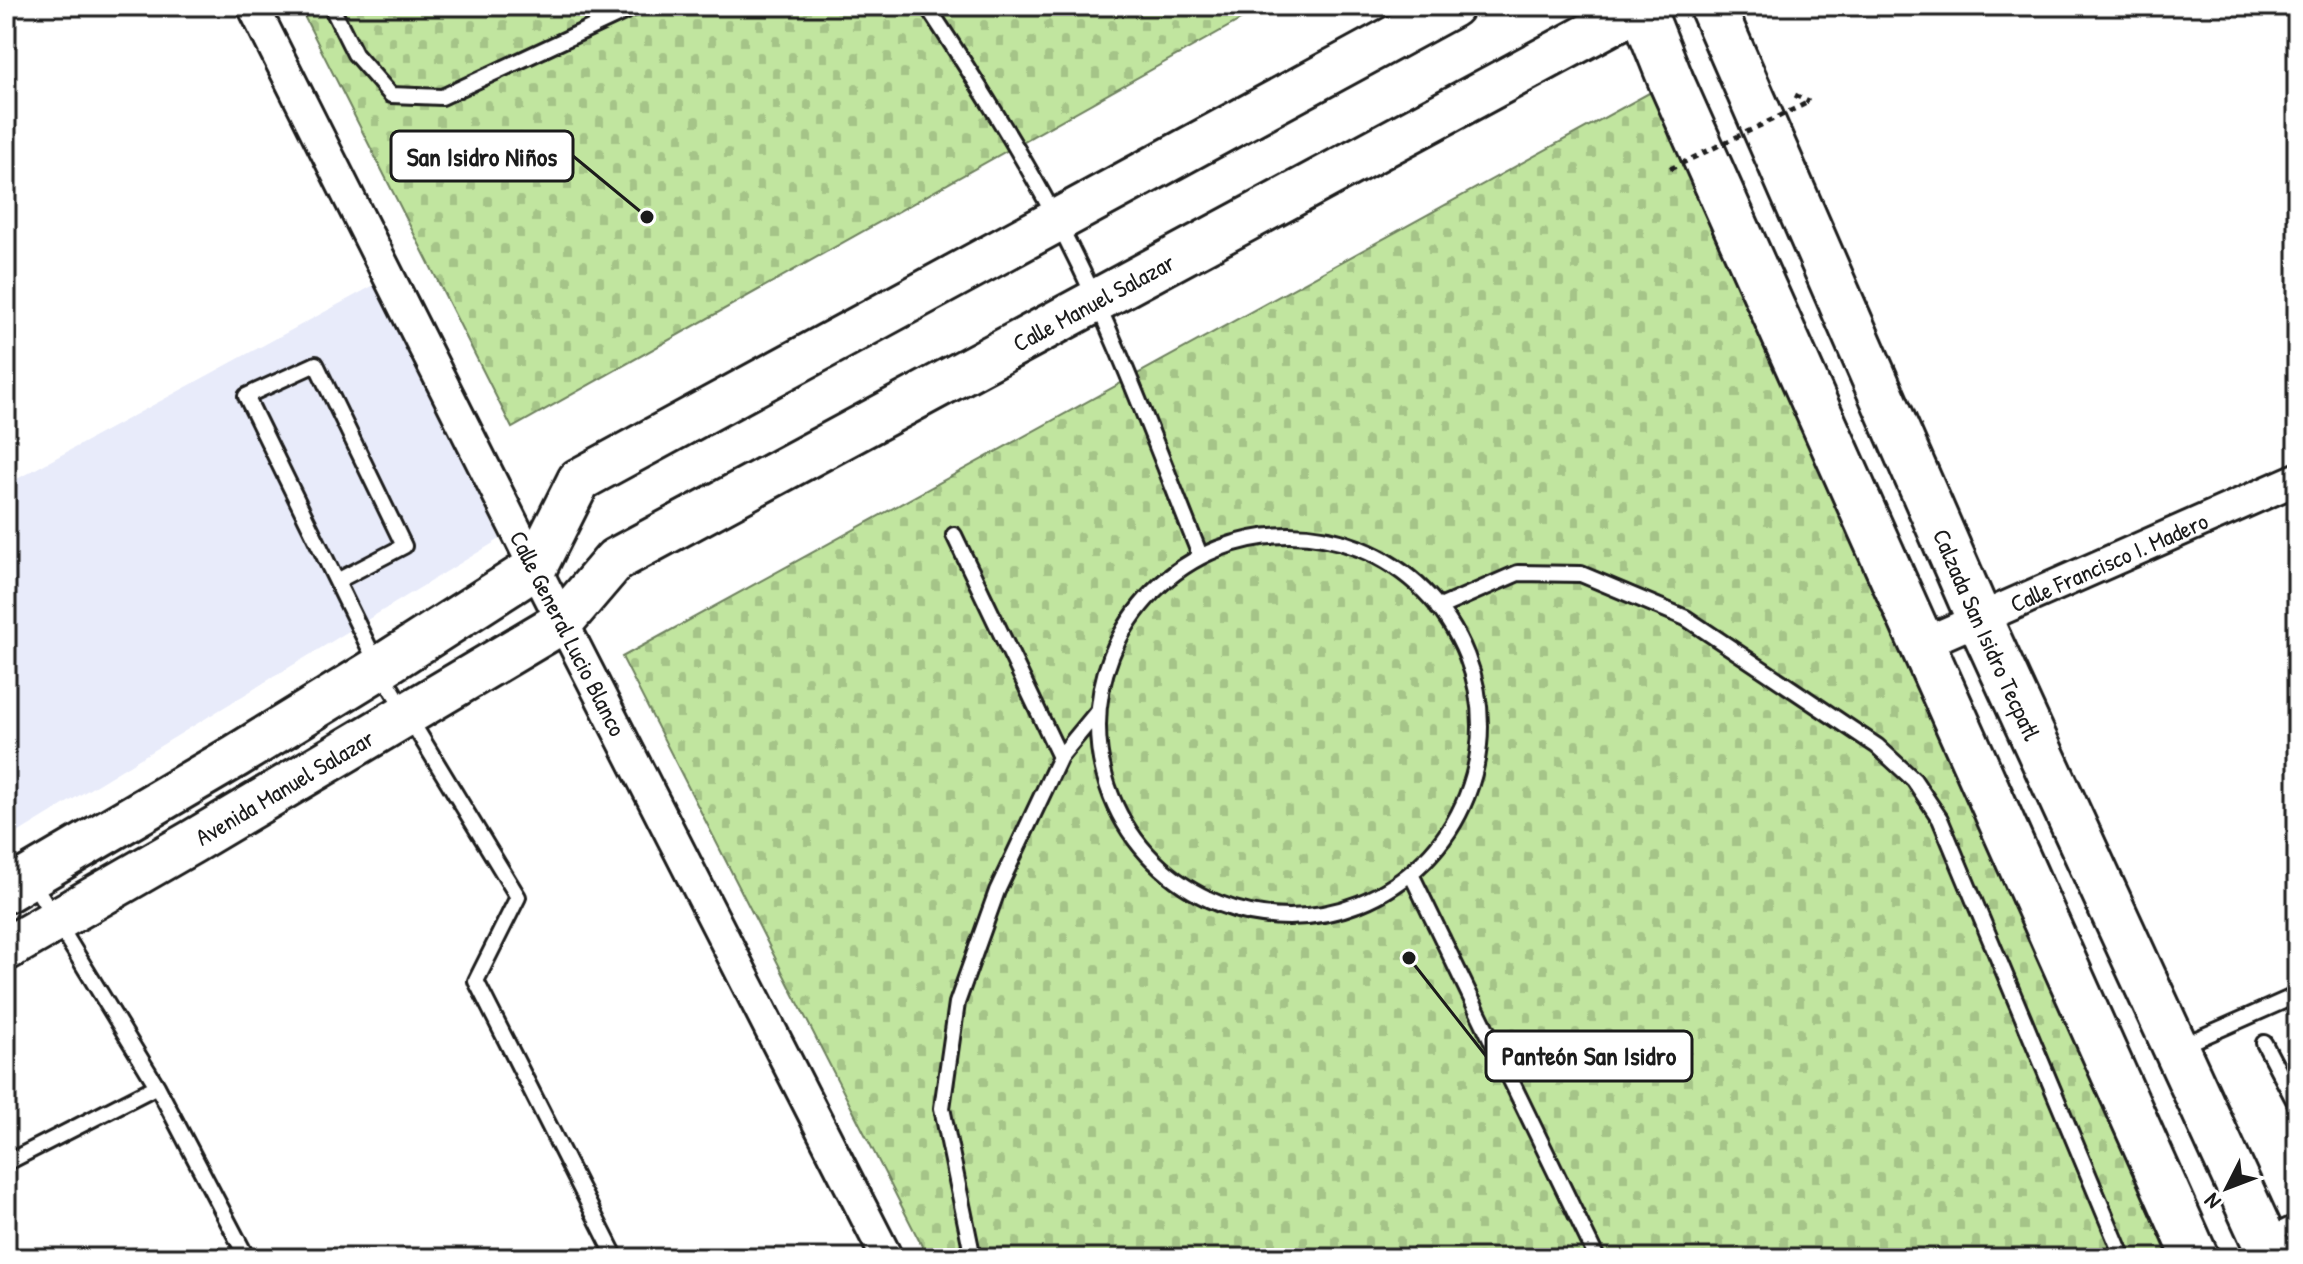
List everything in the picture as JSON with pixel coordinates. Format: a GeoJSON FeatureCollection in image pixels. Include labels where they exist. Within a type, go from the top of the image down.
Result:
{"type":"FeatureCollection","features":[{"type":"Feature","properties":{"kind":"main road","name":"Calzada San Isidro Tecpatl"},"geometry":{"type":"LineString","coordinates":[[1712,6],[1980,621],[2175,1049],[2277,1240]]}},
{"type":"Feature","properties":{"kind":"main road"},"geometry":{"type":"LineString","coordinates":[[1642,7],[1671,81],[2196,1258]]}},
{"type":"Feature","properties":{"kind":"street","name":"Calle General Lucio Blanco"},"geometry":{"type":"LineString","coordinates":[[253,6],[562,622],[887,1258]]}},
{"type":"Feature","properties":{"kind":"street"},"geometry":{"type":"LineString","coordinates":[[18,884],[236,756],[535,568],[579,480],[1452,6]]}},
{"type":"Feature","properties":{"kind":"street","name":"Calle Manuel Salazar"},"geometry":{"type":"LineString","coordinates":[[562,622],[615,560],[1642,7]]}},
{"type":"Feature","properties":{"kind":"street","name":"Calle Francisco I. Madero"},"geometry":{"type":"LineString","coordinates":[[1922,644],[2297,479]]}},
{"type":"Feature","properties":{"kind":"street","name":"Avenida Manuel Salazar"},"geometry":{"type":"LineString","coordinates":[[6,949],[57,922],[562,622]]}},
{"type":"Feature","properties":{"kind":"street"},"geometry":{"type":"LineString","coordinates":[[236,756],[262,800]]}},
{"type":"Feature","properties":{"kind":"lane"},"geometry":{"type":"LineString","coordinates":[[331,6],[355,54],[391,95],[442,97],[637,6]]}},
{"type":"Feature","properties":{"kind":"lane"},"geometry":{"type":"LineString","coordinates":[[861,6],[891,6]]}},
{"type":"Feature","properties":{"kind":"lane"},"geometry":{"type":"LineString","coordinates":[[927,6],[992,105],[1057,221],[1095,302],[1200,555]]}},
{"type":"Feature","properties":{"kind":"lane"},"geometry":{"type":"LineString","coordinates":[[337,581],[404,546],[316,364],[246,396],[379,668],[518,897],[476,981],[616,1258]]}},
{"type":"Feature","properties":{"kind":"lane"},"geometry":{"type":"LineString","coordinates":[[954,535],[1060,757]]}},
{"type":"Feature","properties":{"kind":"lane"},"geometry":{"type":"LineString","coordinates":[[1262,535],[1328,538],[1385,559],[1433,599],[1438,608],[1466,651],[1481,711],[1476,773],[1452,829],[1412,876],[1358,906],[1298,919],[1237,911],[1178,883],[1132,837],[1104,777],[1097,712],[1112,648],[1148,594],[1200,555],[1262,535]]}},
{"type":"Feature","properties":{"kind":"lane"},"geometry":{"type":"LineString","coordinates":[[1438,608],[1518,573],[1581,574],[1686,618],[1877,746],[1914,780],[1940,819],[2123,1258]]}},
{"type":"Feature","properties":{"kind":"lane"},"geometry":{"type":"LineString","coordinates":[[973,1258],[942,1108],[957,1003],[997,891],[1060,757],[1097,712]]}},
{"type":"Feature","properties":{"kind":"lane"},"geometry":{"type":"LineString","coordinates":[[1412,876],[1597,1258]]}},
{"type":"Feature","properties":{"kind":"lane"},"geometry":{"type":"LineString","coordinates":[[18,884],[57,922],[157,1086],[247,1258]]}},
{"type":"Feature","properties":{"kind":"lane"},"geometry":{"type":"LineString","coordinates":[[2175,1049],[2297,995]]}},
{"type":"Feature","properties":{"kind":"lane"},"geometry":{"type":"LineString","coordinates":[[2264,1043],[2297,1106]]}},
{"type":"Feature","properties":{"kind":"lane"},"geometry":{"type":"LineString","coordinates":[[6,1163],[157,1086]]}},
{"type":"Feature","properties":{"kind":"path"},"geometry":{"type":"LineString","coordinates":[[1670,169],[1809,102]]}},
{"type":"Feature","properties":{"kind":"shaded area"},"geometry":{"type":"Polygon","coordinates":[[[376,284],[500,539],[6,840],[6,485],[376,284]]]}},
{"type":"Feature","properties":{"kind":"green space"},"geometry":{"type":"Polygon","coordinates":[[[299,6],[1265,6],[512,428],[299,6]]]}},
{"type":"Feature","properties":{"kind":"green space"},"geometry":{"type":"Polygon","coordinates":[[[1671,81],[2169,1258],[928,1258],[622,657],[1671,81]]]}},
{"type":"Feature","properties":{"kind":"place","name":"San Isidro Niños"},"geometry":{"type":"Point","coordinates":[647,217]}},
{"type":"Feature","properties":{"kind":"place","name":"Panteón San Isidro"},"geometry":{"type":"Point","coordinates":[1409,958]}}]}
